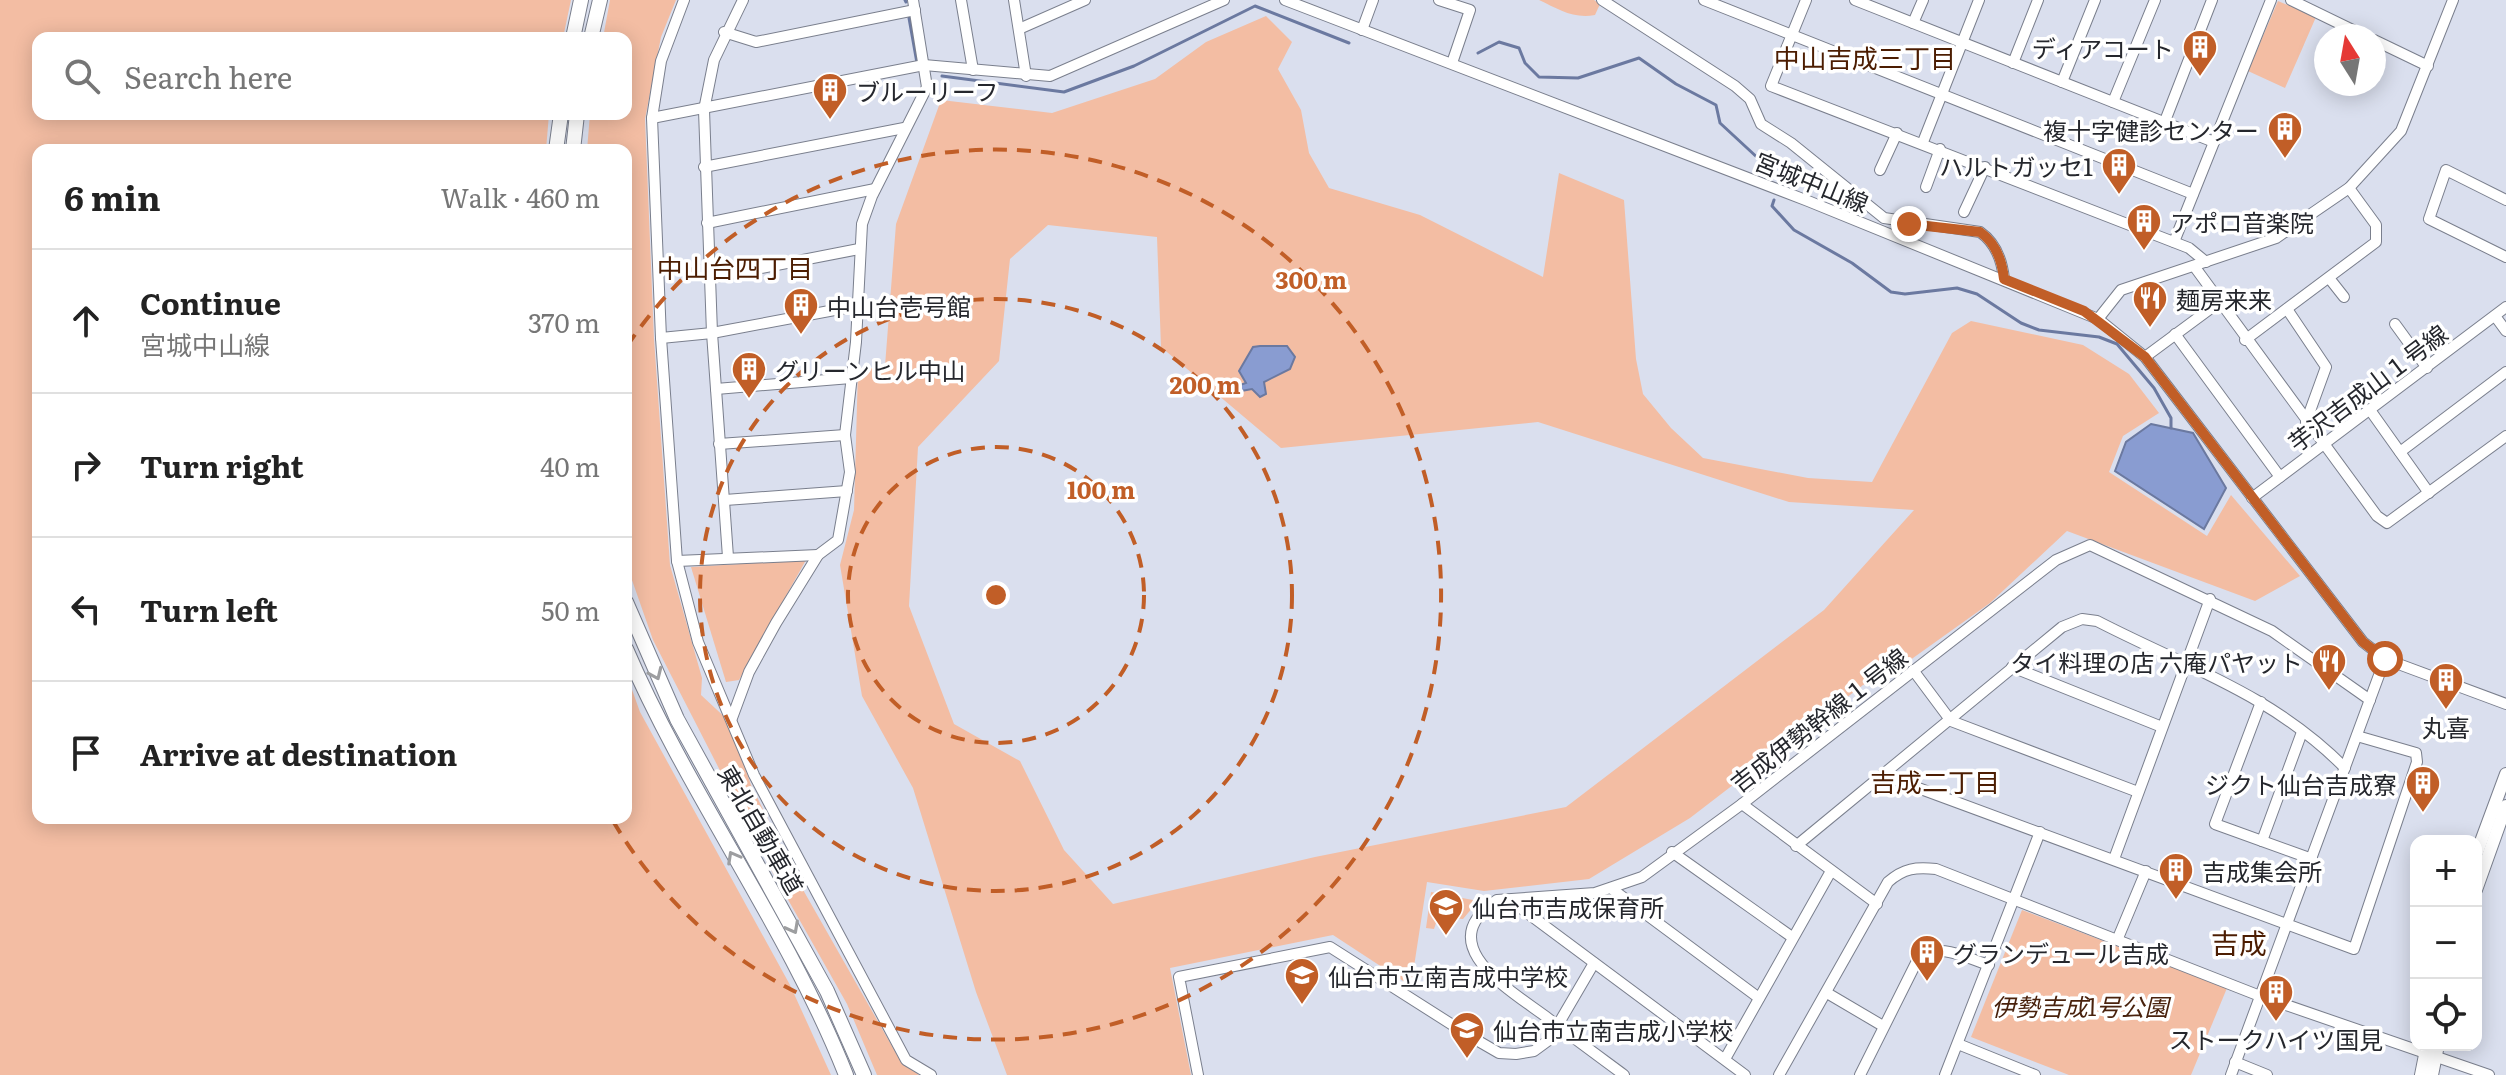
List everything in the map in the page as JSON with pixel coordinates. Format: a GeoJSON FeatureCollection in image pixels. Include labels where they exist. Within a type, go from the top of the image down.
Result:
{"type":"FeatureCollection","features":[{"type":"Feature","properties":{"kind":"highway"},"geometry":{"type":"LineString","coordinates":[[574,32],[581,0]]}},
{"type":"Feature","properties":{"kind":"highway"},"geometry":{"type":"LineString","coordinates":[[592,32],[600,0]]}},
{"type":"Feature","properties":{"kind":"highway"},"geometry":{"type":"LineString","coordinates":[[557,144],[560,120]]}},
{"type":"Feature","properties":{"kind":"highway"},"geometry":{"type":"LineString","coordinates":[[574,144],[576,120]]}},
{"type":"Feature","properties":{"kind":"highway","name":"東北自動車道"},"geometry":{"type":"LineString","coordinates":[[632,615],[691,747],[827,991],[864,1075]]}},
{"type":"Feature","properties":{"kind":"highway","name":"東北自動車道"},"geometry":{"type":"LineString","coordinates":[[632,661],[689,778],[798,971],[846,1075]]}},
{"type":"Feature","properties":{"kind":"main road"},"geometry":{"type":"LineString","coordinates":[[2482,839],[2506,774]]}},
{"type":"Feature","properties":{"kind":"main road"},"geometry":{"type":"LineString","coordinates":[[2482,873],[2506,806]]}},
{"type":"Feature","properties":{"kind":"main road"},"geometry":{"type":"LineString","coordinates":[[2421,1075],[2429,1053]]}},
{"type":"Feature","properties":{"kind":"main road"},"geometry":{"type":"LineString","coordinates":[[2429,1053],[2432,1075]]}},
{"type":"Feature","properties":{"kind":"street"},"geometry":{"type":"LineString","coordinates":[[684,0],[661,61],[652,118],[661,338],[677,561],[698,642],[754,775],[906,1060],[931,1075]]}},
{"type":"Feature","properties":{"kind":"street"},"geometry":{"type":"LineString","coordinates":[[728,557],[712,333],[704,110],[714,60],[724,32],[743,0]]}},
{"type":"Feature","properties":{"kind":"street"},"geometry":{"type":"LineString","coordinates":[[961,0],[973,70]]}},
{"type":"Feature","properties":{"kind":"street"},"geometry":{"type":"LineString","coordinates":[[1014,0],[1026,76]]}},
{"type":"Feature","properties":{"kind":"street"},"geometry":{"type":"LineString","coordinates":[[1019,29],[1085,0]]}},
{"type":"Feature","properties":{"kind":"street"},"geometry":{"type":"LineString","coordinates":[[652,118],[924,65],[1050,76],[1224,0]]}},
{"type":"Feature","properties":{"kind":"street","name":"宮城中山線"},"geometry":{"type":"LineString","coordinates":[[1285,0],[2004,279],[2098,319],[2145,357],[2363,642],[2385,659],[2506,704]]}},
{"type":"Feature","properties":{"kind":"street"},"geometry":{"type":"LineString","coordinates":[[1362,30],[1373,0]]}},
{"type":"Feature","properties":{"kind":"street"},"geometry":{"type":"LineString","coordinates":[[1442,0],[1470,10],[1452,63]]}},
{"type":"Feature","properties":{"kind":"street"},"geometry":{"type":"LineString","coordinates":[[1602,0],[1735,86],[1750,99],[1761,124],[1791,143],[1884,218],[1980,232],[1989,238],[1998,254],[2004,279]]}},
{"type":"Feature","properties":{"kind":"street"},"geometry":{"type":"LineString","coordinates":[[1704,0],[1943,92],[2193,194]]}},
{"type":"Feature","properties":{"kind":"street"},"geometry":{"type":"LineString","coordinates":[[1806,0],[1771,86],[1923,142],[2189,248],[2206,262]]}},
{"type":"Feature","properties":{"kind":"street"},"geometry":{"type":"LineString","coordinates":[[1913,23],[1923,0]]}},
{"type":"Feature","properties":{"kind":"street"},"geometry":{"type":"LineString","coordinates":[[1923,142],[1979,0]]}},
{"type":"Feature","properties":{"kind":"street"},"geometry":{"type":"LineString","coordinates":[[2013,63],[2038,0]]}},
{"type":"Feature","properties":{"kind":"street"},"geometry":{"type":"LineString","coordinates":[[2062,82],[2095,0]]}},
{"type":"Feature","properties":{"kind":"street"},"geometry":{"type":"LineString","coordinates":[[2113,102],[2155,0]]}},
{"type":"Feature","properties":{"kind":"street"},"geometry":{"type":"LineString","coordinates":[[2165,121],[2212,0]]}},
{"type":"Feature","properties":{"kind":"street"},"geometry":{"type":"LineString","coordinates":[[2174,242],[2271,0]]}},
{"type":"Feature","properties":{"kind":"street"},"geometry":{"type":"LineString","coordinates":[[2291,0],[2340,24]]}},
{"type":"Feature","properties":{"kind":"street"},"geometry":{"type":"LineString","coordinates":[[2098,319],[2121,290],[2276,238],[2349,188],[2401,131],[2453,0]]}},
{"type":"Feature","properties":{"kind":"street"},"geometry":{"type":"LineString","coordinates":[[1860,1],[2214,142]]}},
{"type":"Feature","properties":{"kind":"street"},"geometry":{"type":"LineString","coordinates":[[724,32],[756,42],[914,5],[927,87],[875,189],[862,224],[845,435],[850,472],[838,540],[818,555],[749,672],[732,718]]}},
{"type":"Feature","properties":{"kind":"street"},"geometry":{"type":"LineString","coordinates":[[2386,46],[2428,66]]}},
{"type":"Feature","properties":{"kind":"street"},"geometry":{"type":"LineString","coordinates":[[704,167],[904,128]]}},
{"type":"Feature","properties":{"kind":"street"},"geometry":{"type":"LineString","coordinates":[[1880,170],[1897,133]]}},
{"type":"Feature","properties":{"kind":"street"},"geometry":{"type":"LineString","coordinates":[[1926,187],[1940,149]]}},
{"type":"Feature","properties":{"kind":"street"},"geometry":{"type":"LineString","coordinates":[[1964,212],[1985,167]]}},
{"type":"Feature","properties":{"kind":"street"},"geometry":{"type":"LineString","coordinates":[[2506,200],[2446,170],[2429,219],[2506,257]]}},
{"type":"Feature","properties":{"kind":"street"},"geometry":{"type":"LineString","coordinates":[[2245,340],[2369,249],[2378,232],[2349,188]]}},
{"type":"Feature","properties":{"kind":"street"},"geometry":{"type":"LineString","coordinates":[[707,223],[875,189]]}},
{"type":"Feature","properties":{"kind":"street"},"geometry":{"type":"LineString","coordinates":[[710,278],[859,249]]}},
{"type":"Feature","properties":{"kind":"street"},"geometry":{"type":"LineString","coordinates":[[2194,266],[2322,445],[2377,516],[2387,523],[2506,436]]}},
{"type":"Feature","properties":{"kind":"street"},"geometry":{"type":"LineString","coordinates":[[2329,278],[2344,297]]}},
{"type":"Feature","properties":{"kind":"street"},"geometry":{"type":"LineString","coordinates":[[2145,357],[2218,303]]}},
{"type":"Feature","properties":{"kind":"street"},"geometry":{"type":"LineString","coordinates":[[661,338],[712,333],[856,306]]}},
{"type":"Feature","properties":{"kind":"street","name":"芋沢吉成山１号線"},"geometry":{"type":"LineString","coordinates":[[2252,498],[2506,307]]}},
{"type":"Feature","properties":{"kind":"street"},"geometry":{"type":"LineString","coordinates":[[2287,309],[2326,367],[2306,422]]}},
{"type":"Feature","properties":{"kind":"street"},"geometry":{"type":"LineString","coordinates":[[2495,316],[2506,331]]}},
{"type":"Feature","properties":{"kind":"street"},"geometry":{"type":"LineString","coordinates":[[2395,324],[2427,368]]}},
{"type":"Feature","properties":{"kind":"street"},"geometry":{"type":"LineString","coordinates":[[2175,334],[2280,477]]}},
{"type":"Feature","properties":{"kind":"street"},"geometry":{"type":"LineString","coordinates":[[2400,452],[2506,372]]}},
{"type":"Feature","properties":{"kind":"street"},"geometry":{"type":"LineString","coordinates":[[716,389],[851,378]]}},
{"type":"Feature","properties":{"kind":"street"},"geometry":{"type":"LineString","coordinates":[[2370,410],[2429,493]]}},
{"type":"Feature","properties":{"kind":"street"},"geometry":{"type":"LineString","coordinates":[[719,444],[845,435]]}},
{"type":"Feature","properties":{"kind":"street"},"geometry":{"type":"LineString","coordinates":[[725,500],[847,491]]}},
{"type":"Feature","properties":{"kind":"street","name":"吉成伊勢幹線１号線"},"geometry":{"type":"LineString","coordinates":[[1624,1075],[1486,973],[1471,939],[1473,924],[1497,900],[1612,889],[1642,877],[1672,852],[1742,804],[2056,560],[2077,548],[2090,545],[2210,599],[2272,631],[2370,700]]}},
{"type":"Feature","properties":{"kind":"street"},"geometry":{"type":"LineString","coordinates":[[677,561],[818,555]]}},
{"type":"Feature","properties":{"kind":"street"},"geometry":{"type":"LineString","coordinates":[[2114,859],[2210,599]]}},
{"type":"Feature","properties":{"kind":"street"},"geometry":{"type":"LineString","coordinates":[[1796,846],[1951,721],[2012,667],[2067,624],[2082,619],[2097,621],[2244,690],[2345,768]]}},
{"type":"Feature","properties":{"kind":"street"},"geometry":{"type":"LineString","coordinates":[[2231,1075],[2385,659]]}},
{"type":"Feature","properties":{"kind":"street"},"geometry":{"type":"LineString","coordinates":[[2012,667],[2162,727]]}},
{"type":"Feature","properties":{"kind":"street"},"geometry":{"type":"LineString","coordinates":[[1913,670],[1951,721],[2138,792]]}},
{"type":"Feature","properties":{"kind":"street"},"geometry":{"type":"LineString","coordinates":[[2261,702],[2215,824],[2312,859]]}},
{"type":"Feature","properties":{"kind":"street"},"geometry":{"type":"LineString","coordinates":[[2262,841],[2302,732]]}},
{"type":"Feature","properties":{"kind":"street"},"geometry":{"type":"LineString","coordinates":[[1883,775],[2354,949],[2417,762],[2416,753],[2357,736]]}},
{"type":"Feature","properties":{"kind":"street"},"geometry":{"type":"LineString","coordinates":[[1742,804],[1877,904]]}},
{"type":"Feature","properties":{"kind":"street"},"geometry":{"type":"LineString","coordinates":[[1945,1075],[2040,832]]}},
{"type":"Feature","properties":{"kind":"street"},"geometry":{"type":"LineString","coordinates":[[1672,852],[1792,937]]}},
{"type":"Feature","properties":{"kind":"street"},"geometry":{"type":"LineString","coordinates":[[1779,1075],[1888,882],[1900,872],[1916,867],[1936,869],[2260,996],[2489,1075]]}},
{"type":"Feature","properties":{"kind":"street"},"geometry":{"type":"LineString","coordinates":[[1725,1059],[1831,871]]}},
{"type":"Feature","properties":{"kind":"street"},"geometry":{"type":"LineString","coordinates":[[2118,938],[2146,871]]}},
{"type":"Feature","properties":{"kind":"street"},"geometry":{"type":"LineString","coordinates":[[1612,889],[1759,998]]}},
{"type":"Feature","properties":{"kind":"street"},"geometry":{"type":"LineString","coordinates":[[1510,900],[1745,1075]]}},
{"type":"Feature","properties":{"kind":"street"},"geometry":{"type":"LineString","coordinates":[[1198,1075],[1179,977],[1330,947],[1499,1053],[1534,1051],[1558,1026],[1594,963]]}},
{"type":"Feature","properties":{"kind":"street"},"geometry":{"type":"LineString","coordinates":[[1860,1075],[1918,959],[1926,952],[1939,949],[1989,965]]}},
{"type":"Feature","properties":{"kind":"street"},"geometry":{"type":"LineString","coordinates":[[1827,993],[1883,1026]]}},
{"type":"Feature","properties":{"kind":"street"},"geometry":{"type":"LineString","coordinates":[[1958,1044],[2028,1074]]}},
{"type":"Feature","properties":{"kind":"street"},"geometry":{"type":"LineString","coordinates":[[2235,1062],[2267,1075]]}},
{"type":"Feature","properties":{"kind":"green space"},"geometry":{"type":"Polygon","coordinates":[[[0,0],[571,0],[564,32],[32,32],[32,120],[548,120],[546,144],[32,144],[32,824],[632,824],[632,690],[640,712],[790,985],[831,1075],[0,1075],[0,0]]]}},
{"type":"Feature","properties":{"kind":"green space"},"geometry":{"type":"Polygon","coordinates":[[[610,0],[676,0],[661,37],[645,119],[654,339],[670,565],[702,678],[701,695],[730,722],[751,785],[802,888],[901,1062],[919,1075],[877,1075],[847,1004],[769,866],[653,640],[632,580],[632,144],[588,144],[590,120],[632,120],[632,32],[604,32],[610,0]]]}},
{"type":"Feature","properties":{"kind":"green space"},"geometry":{"type":"Polygon","coordinates":[[[1539,0],[1594,0],[1600,4],[1595,15],[1580,16],[1539,0]]]}},
{"type":"Feature","properties":{"kind":"green space"},"geometry":{"type":"Polygon","coordinates":[[[2278,1],[2316,17],[2285,88],[2248,71],[2278,1]]]}},
{"type":"Feature","properties":{"kind":"green space"},"geometry":{"type":"Polygon","coordinates":[[[1266,16],[1292,42],[1278,69],[1301,110],[1309,153],[1329,188],[1420,215],[1543,277],[1559,173],[1624,200],[1636,359],[1643,394],[1671,428],[1703,458],[1808,478],[1872,482],[1952,333],[1971,321],[2083,345],[2129,374],[2159,413],[2123,436],[2109,472],[2207,536],[2231,495],[2300,576],[2255,601],[2067,531],[1990,603],[1899,668],[1863,685],[1690,818],[1589,879],[1484,891],[1427,882],[1411,986],[1333,935],[1170,968],[1191,1075],[1007,1075],[976,992],[913,788],[862,696],[840,565],[854,510],[858,370],[885,366],[896,224],[941,100],[1052,113],[1155,79],[1206,42],[1266,16]],[[1048,225],[1010,259],[999,361],[918,447],[909,606],[954,724],[1020,761],[1064,850],[1113,904],[1315,857],[1566,807],[1824,610],[1914,510],[1789,502],[1538,422],[1281,448],[1161,347],[1157,237],[1048,225]]]}},
{"type":"Feature","properties":{"kind":"green space"},"geometry":{"type":"Polygon","coordinates":[[[806,560],[739,680],[726,682],[691,567],[806,560]]]}},
{"type":"Feature","properties":{"kind":"green space"},"geometry":{"type":"Polygon","coordinates":[[[1431,892],[1478,901],[1463,919],[1438,917],[1434,929],[1426,928],[1431,892]]]}},
{"type":"Feature","properties":{"kind":"green space","name":"伊勢吉成1号公園"},"geometry":{"type":"Polygon","coordinates":[[[2022,910],[2227,988],[2191,1075],[2069,1075],[1971,1037],[2022,910]]]}},
{"type":"Feature","properties":{"kind":"water"},"geometry":{"type":"Polygon","coordinates":[[[1287,346],[1295,357],[1290,369],[1264,382],[1266,394],[1260,397],[1252,389],[1241,391],[1240,385],[1246,383],[1239,371],[1253,347],[1287,346]]]}},
{"type":"Feature","properties":{"kind":"water"},"geometry":{"type":"Polygon","coordinates":[[[2151,424],[2193,433],[2226,488],[2204,529],[2115,471],[2126,442],[2151,424]]]}},
{"type":"Feature","properties":{"kind":"waterway"},"geometry":{"type":"LineString","coordinates":[[942,76],[1064,92],[1134,66],[1255,6],[1349,43]]}},
{"type":"Feature","properties":{"kind":"waterway"},"geometry":{"type":"LineString","coordinates":[[909,18],[917,63]]}},
{"type":"Feature","properties":{"kind":"waterway"},"geometry":{"type":"LineString","coordinates":[[1478,53],[1499,42],[1519,48],[1525,63],[1539,77],[1578,78],[1639,58],[1676,84],[1716,105],[1720,123],[1773,172]]}},
{"type":"Feature","properties":{"kind":"waterway"},"geometry":{"type":"LineString","coordinates":[[1774,200],[1772,206],[1794,230],[1852,263],[1891,292],[1905,294],[1957,288],[1977,294],[2021,323],[2039,330],[2099,337],[2117,344],[2154,388],[2171,418],[2171,428]]}},
{"type":"Feature","properties":{"kind":"place","name":"ディアコート"},"geometry":{"type":"Point","coordinates":[2200,78]}},
{"type":"Feature","properties":{"kind":"place","name":"ブルーリーフ"},"geometry":{"type":"Point","coordinates":[830,121]}},
{"type":"Feature","properties":{"kind":"place","name":"複十字健診センター"},"geometry":{"type":"Point","coordinates":[2285,160]}},
{"type":"Feature","properties":{"kind":"place","name":"ハルトガッセ1"},"geometry":{"type":"Point","coordinates":[2119,196]}},
{"type":"Feature","properties":{"kind":"place","name":"アポロ音楽院"},"geometry":{"type":"Point","coordinates":[2144,252]}},
{"type":"Feature","properties":{"kind":"place","name":"麺房来来"},"geometry":{"type":"Point","coordinates":[2150,329]}},
{"type":"Feature","properties":{"kind":"place","name":"中山台壱号館"},"geometry":{"type":"Point","coordinates":[801,336]}},
{"type":"Feature","properties":{"kind":"place","name":"グリーンヒル中山"},"geometry":{"type":"Point","coordinates":[749,400]}},
{"type":"Feature","properties":{"kind":"place","name":"タイ料理の店 六庵パヤット"},"geometry":{"type":"Point","coordinates":[2329,692]}},
{"type":"Feature","properties":{"kind":"place","name":"丸喜"},"geometry":{"type":"Point","coordinates":[2446,711]}},
{"type":"Feature","properties":{"kind":"place","name":"ジクト仙台吉成寮"},"geometry":{"type":"Point","coordinates":[2423,814]}},
{"type":"Feature","properties":{"kind":"place","name":"吉成集会所"},"geometry":{"type":"Point","coordinates":[2176,901]}},
{"type":"Feature","properties":{"kind":"place","name":"仙台市吉成保育所"},"geometry":{"type":"Point","coordinates":[1446,937]}},
{"type":"Feature","properties":{"kind":"place","name":"グランデュール吉成"},"geometry":{"type":"Point","coordinates":[1927,983]}},
{"type":"Feature","properties":{"kind":"place","name":"仙台市立南吉成中学校"},"geometry":{"type":"Point","coordinates":[1302,1006]}},
{"type":"Feature","properties":{"kind":"place","name":"ストークハイツ国見"},"geometry":{"type":"Point","coordinates":[2276,1023]}},
{"type":"Feature","properties":{"kind":"place","name":"仙台市立南吉成小学校"},"geometry":{"type":"Point","coordinates":[1467,1060]}},
{"type":"Feature","properties":{"kind":"district","name":"中山吉成三丁目"},"geometry":{"type":"Point","coordinates":[1865,56]}},
{"type":"Feature","properties":{"kind":"district","name":"中山台四丁目"},"geometry":{"type":"Point","coordinates":[735,266]}},
{"type":"Feature","properties":{"kind":"district","name":"吉成二丁目"},"geometry":{"type":"Point","coordinates":[1935,780]}},
{"type":"Feature","properties":{"kind":"district","name":"吉成"},"geometry":{"type":"Point","coordinates":[2239,942]}},
{"type":"Feature","properties":{"kind":"route"},"geometry":{"type":"LineString","coordinates":[[1909,224],[1980,232],[1989,238],[1998,254],[2004,279],[2084,311],[2145,357],[2363,642],[2385,659]]}}]}
